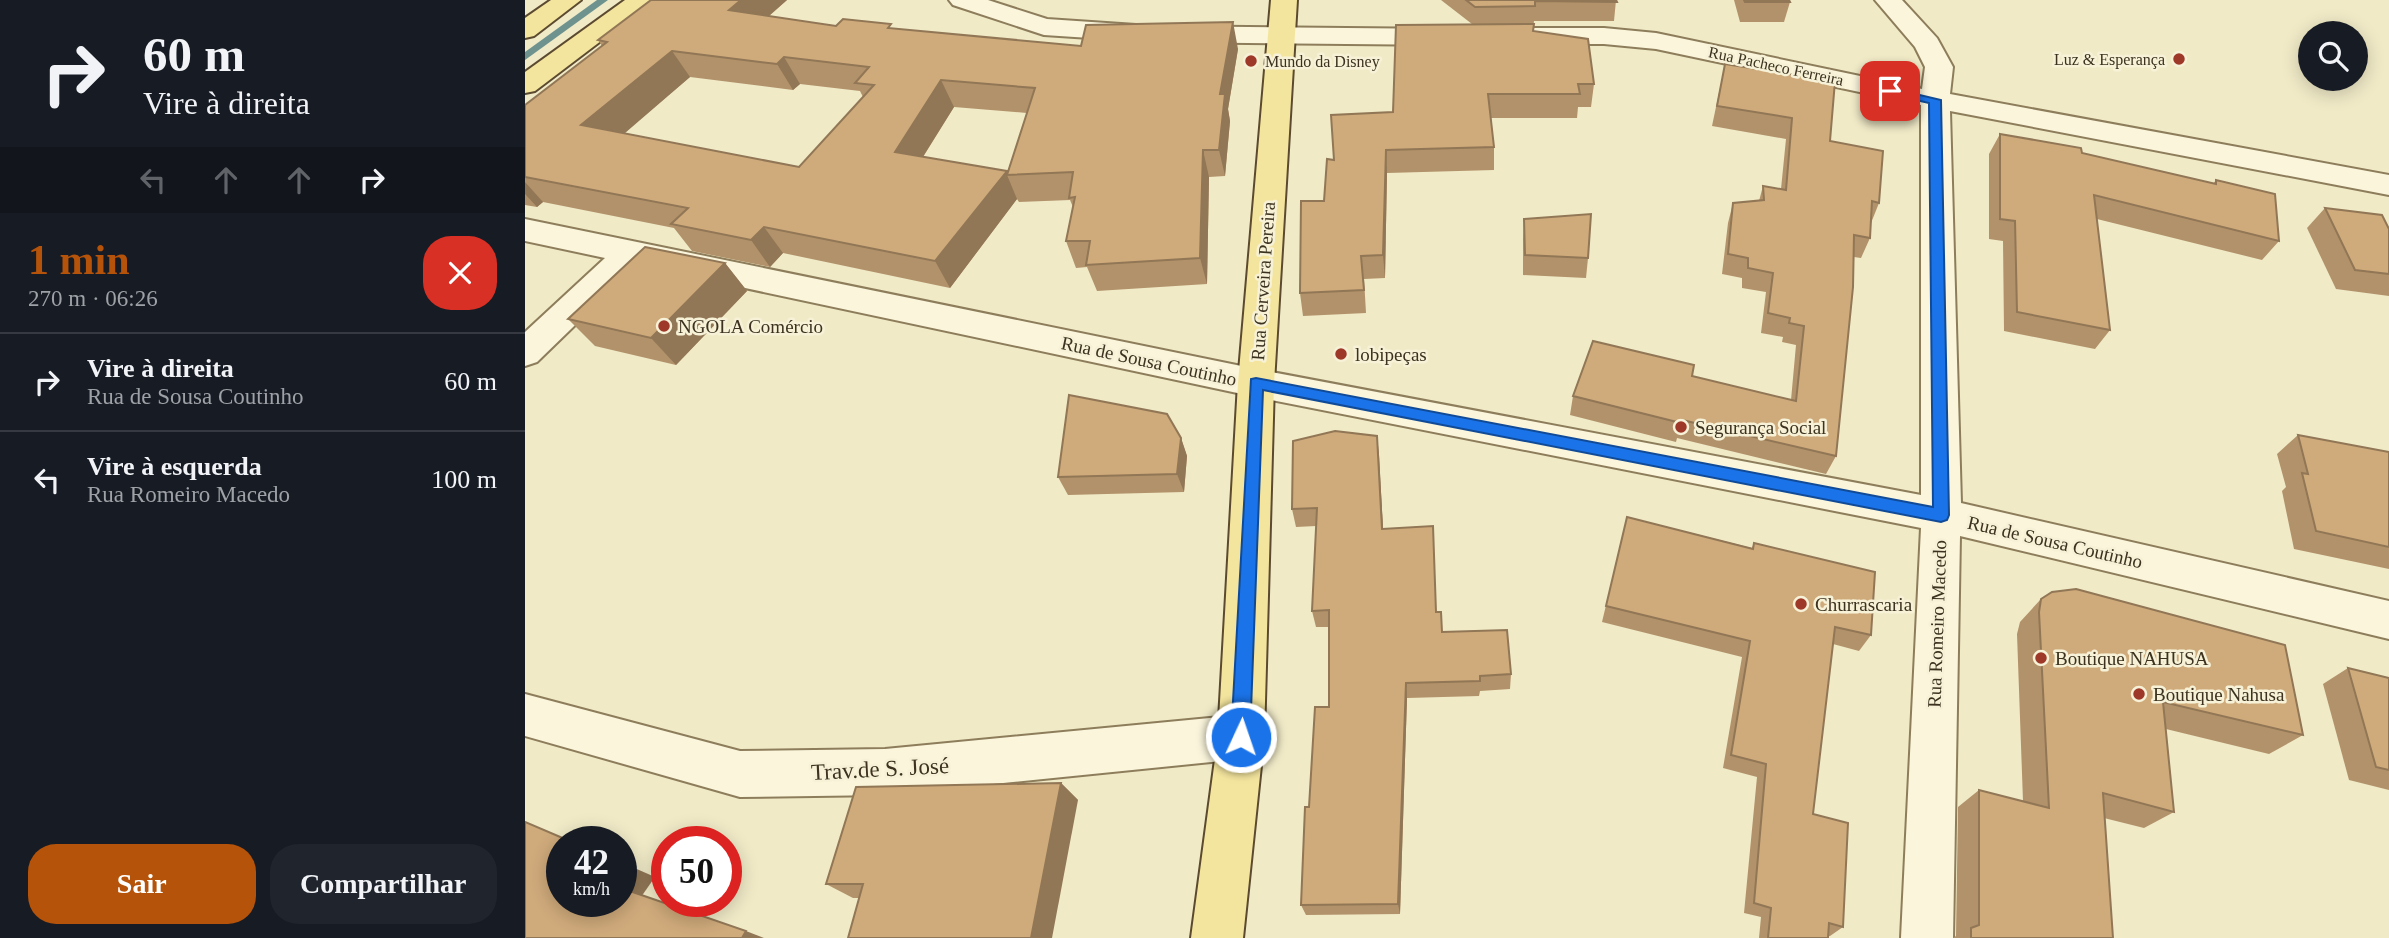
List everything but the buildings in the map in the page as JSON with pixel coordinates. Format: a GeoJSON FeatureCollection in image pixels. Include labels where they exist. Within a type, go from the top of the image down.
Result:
{"type":"FeatureCollection","features":[{"type":"Feature","properties":{"kind":"main road"},"geometry":{"type":"LineString","coordinates":[[525,30],[568,0]]}},
{"type":"Feature","properties":{"kind":"main road"},"geometry":{"type":"LineString","coordinates":[[525,85],[642,0]]}},
{"type":"Feature","properties":{"kind":"main road","name":"Rua Cerveira Pereira"},"geometry":{"type":"LineString","coordinates":[[1217,938],[1241,737],[1256,383],[1282,18]]}},
{"type":"Feature","properties":{"kind":"street","name":"Rua Pacheco Ferreira"},"geometry":{"type":"LineString","coordinates":[[962,0],[1044,27],[1151,34],[1282,18],[1416,38],[1604,36],[1656,41],[1935,100],[2389,185]]}},
{"type":"Feature","properties":{"kind":"street","name":"Rua Romeiro Macedo"},"geometry":{"type":"LineString","coordinates":[[1888,0],[1927,44],[1939,67],[1935,100],[1941,515],[1927,938]]}},
{"type":"Feature","properties":{"kind":"street","name":"Rua de Sousa Coutinho"},"geometry":{"type":"LineString","coordinates":[[525,230],[1256,383],[1941,515],[2389,620]]}},
{"type":"Feature","properties":{"kind":"street"},"geometry":{"type":"LineString","coordinates":[[525,353],[632,251]]}},
{"type":"Feature","properties":{"kind":"street","name":"Trav.de S. José"},"geometry":{"type":"LineString","coordinates":[[525,715],[740,774],[884,772],[1241,737]]}},
{"type":"Feature","properties":{"kind":"waterway"},"geometry":{"type":"LineString","coordinates":[[525,57],[603,0]]}},
{"type":"Feature","properties":{"kind":"place","name":"Luz & Esperança"},"geometry":{"type":"Point","coordinates":[2179,59]}},
{"type":"Feature","properties":{"kind":"place","name":"Mundo da Disney"},"geometry":{"type":"Point","coordinates":[1251,61]}},
{"type":"Feature","properties":{"kind":"place","name":"NGOLA Comércio"},"geometry":{"type":"Point","coordinates":[664,326]}},
{"type":"Feature","properties":{"kind":"place","name":"lobipeças"},"geometry":{"type":"Point","coordinates":[1341,354]}},
{"type":"Feature","properties":{"kind":"place","name":"Segurança Social"},"geometry":{"type":"Point","coordinates":[1681,427]}},
{"type":"Feature","properties":{"kind":"place","name":"Churrascaria"},"geometry":{"type":"Point","coordinates":[1801,604]}},
{"type":"Feature","properties":{"kind":"place","name":"Boutique NAHUSA"},"geometry":{"type":"Point","coordinates":[2041,658]}},
{"type":"Feature","properties":{"kind":"place","name":"Boutique Nahusa"},"geometry":{"type":"Point","coordinates":[2139,694]}},
{"type":"Feature","properties":{"kind":"route"},"geometry":{"type":"LineString","coordinates":[[1241,737],[1256,383],[1941,515],[1935,100],[1890,91]]}}]}
